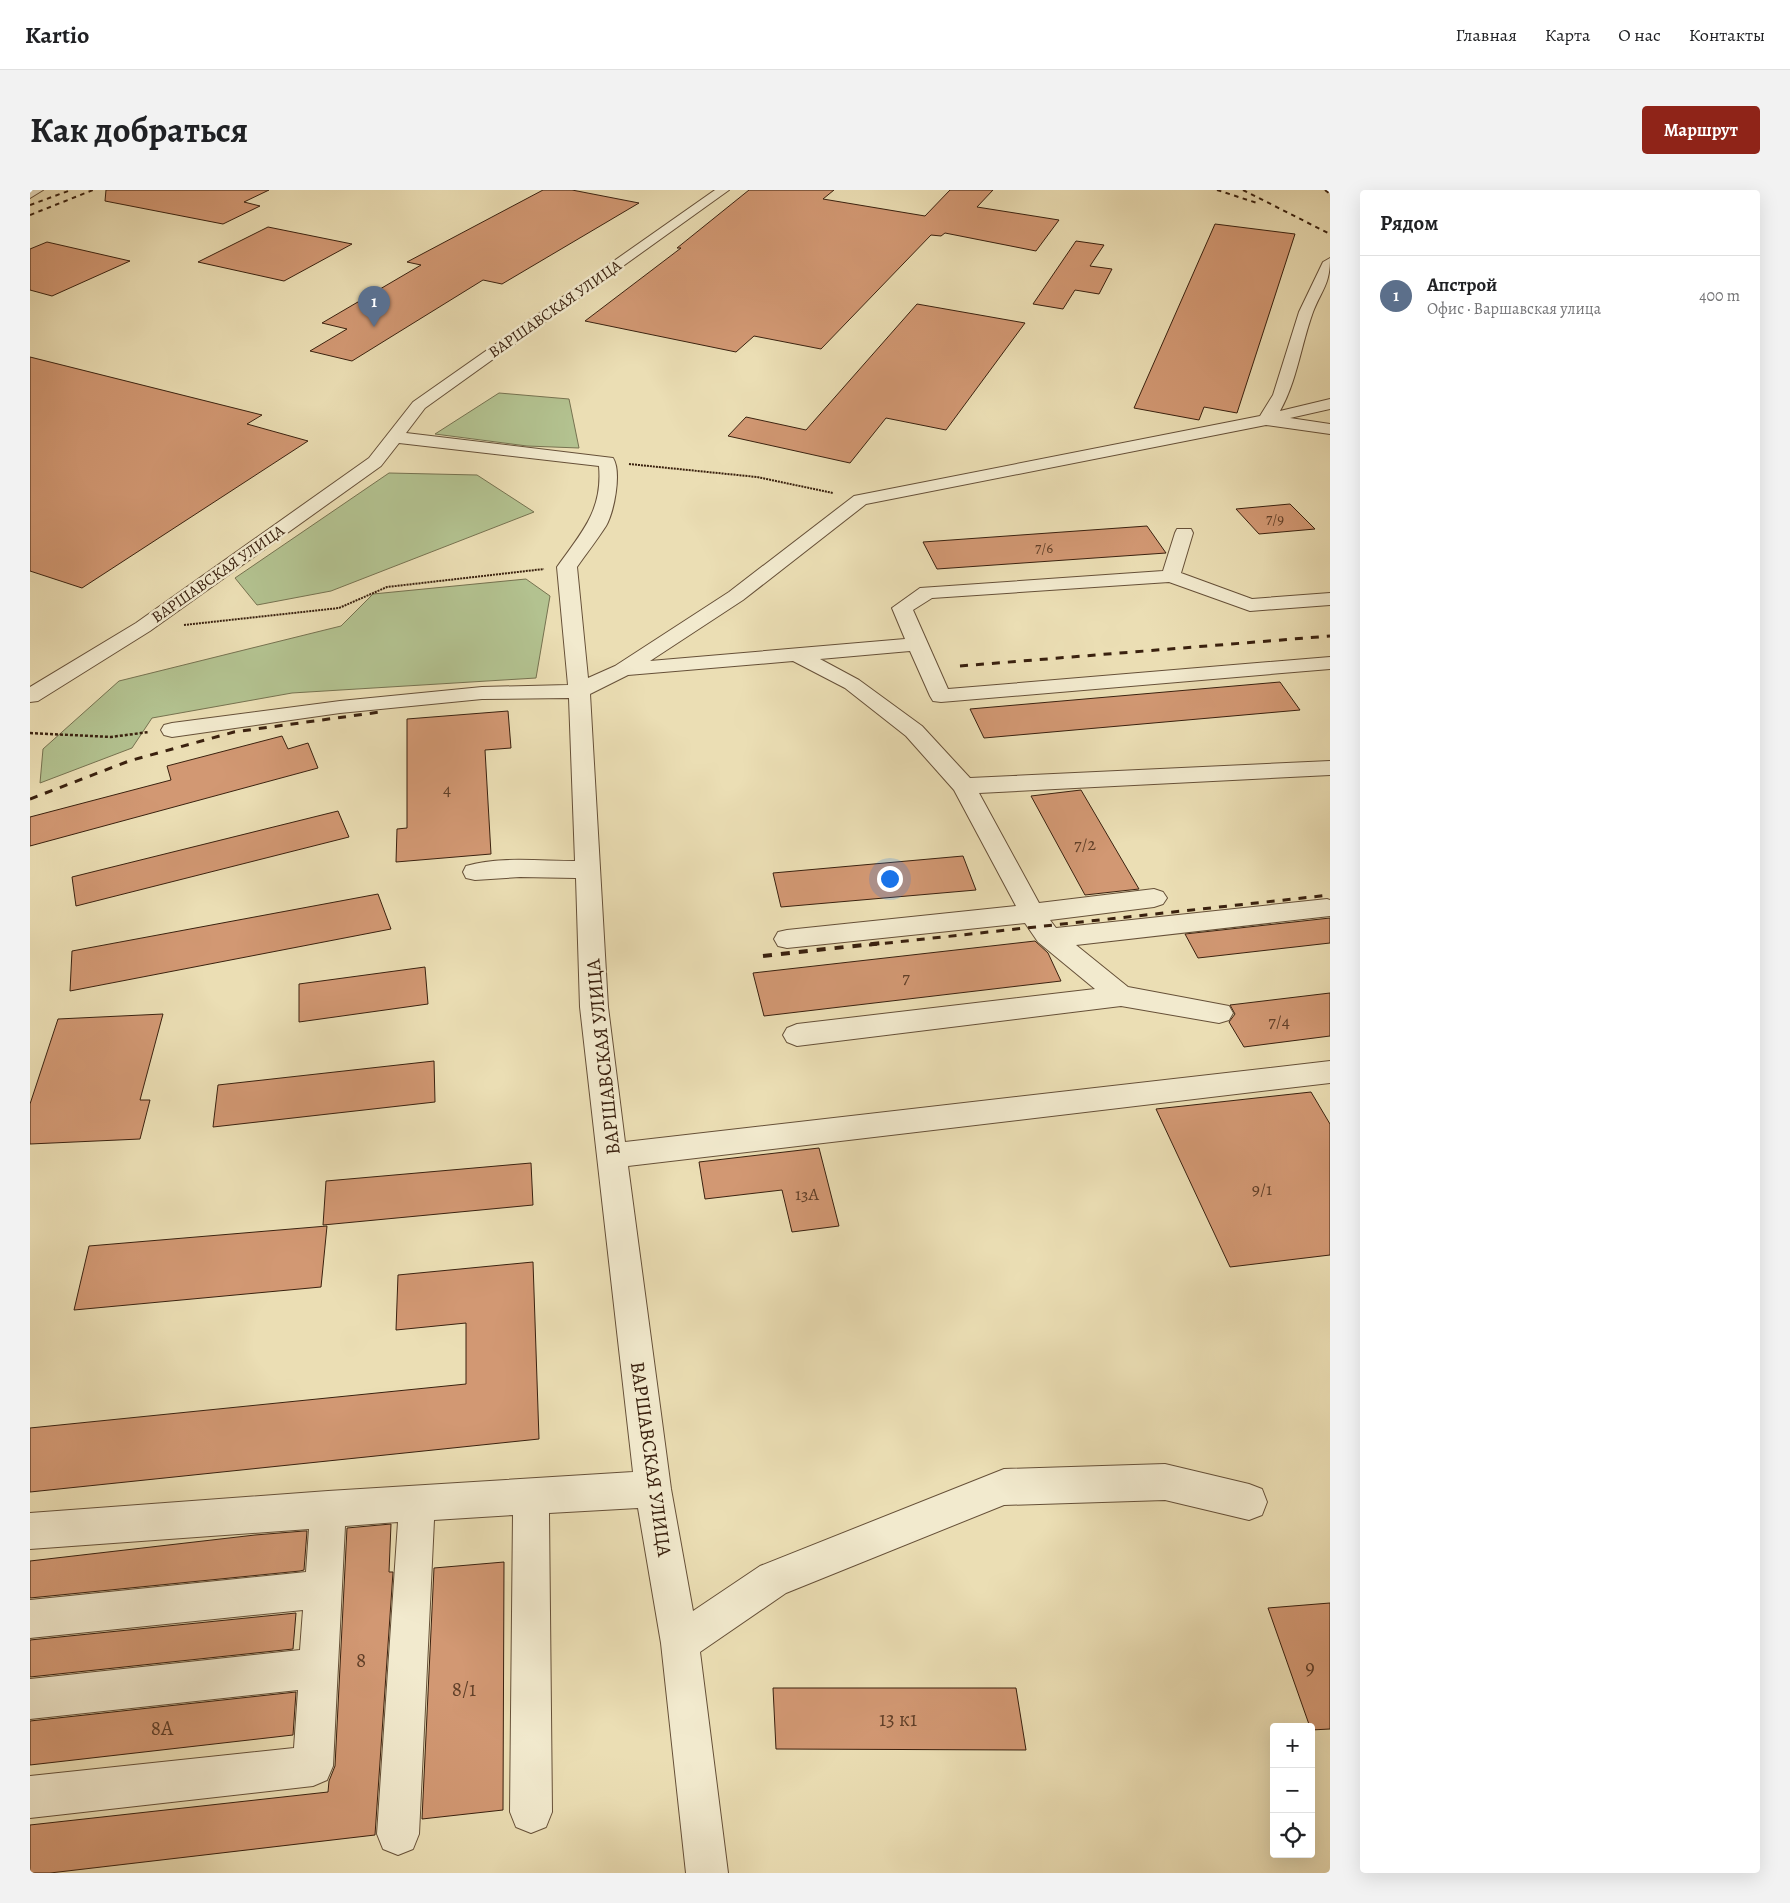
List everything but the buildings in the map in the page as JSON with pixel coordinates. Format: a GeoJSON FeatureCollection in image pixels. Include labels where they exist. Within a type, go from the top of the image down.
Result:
{"type":"FeatureCollection","features":[{"type":"Feature","properties":{"kind":"street"},"geometry":{"type":"LineString","coordinates":[[30,194],[37,190]]}},
{"type":"Feature","properties":{"kind":"street","name":"ВАРШАВСКАЯ УЛИЦА"},"geometry":{"type":"LineString","coordinates":[[30,696],[144,627],[374,462],[419,405],[723,190]]}},
{"type":"Feature","properties":{"kind":"street"},"geometry":{"type":"LineString","coordinates":[[1266,420],[1281,395],[1306,312],[1330,262]]}},
{"type":"Feature","properties":{"kind":"street"},"geometry":{"type":"LineString","coordinates":[[172,730],[340,707],[472,694],[579,691],[622,670],[736,596],[860,500],[1266,420],[1330,404]]}},
{"type":"Feature","properties":{"kind":"street"},"geometry":{"type":"LineString","coordinates":[[1266,420],[1330,429]]}},
{"type":"Feature","properties":{"kind":"street"},"geometry":{"type":"LineString","coordinates":[[394,437],[607,462],[609,483],[598,524],[567,567]]}},
{"type":"Feature","properties":{"kind":"street"},"geometry":{"type":"LineString","coordinates":[[1171,576],[1184,533]]}},
{"type":"Feature","properties":{"kind":"street","name":"ВАРШАВСКАЯ УЛИЦА"},"geometry":{"type":"LineString","coordinates":[[567,567],[579,691],[594,1007],[653,1489],[680,1643],[707,1873]]}},
{"type":"Feature","properties":{"kind":"street"},"geometry":{"type":"LineString","coordinates":[[1330,598],[1250,605],[1171,576],[927,592],[902,608],[941,696],[1330,664]]}},
{"type":"Feature","properties":{"kind":"street"},"geometry":{"type":"LineString","coordinates":[[622,670],[799,656],[917,644]]}},
{"type":"Feature","properties":{"kind":"street"},"geometry":{"type":"LineString","coordinates":[[799,656],[852,684],[914,731],[964,786],[1032,912],[1051,938],[1122,996]]}},
{"type":"Feature","properties":{"kind":"street"},"geometry":{"type":"LineString","coordinates":[[964,786],[1330,768]]}},
{"type":"Feature","properties":{"kind":"street"},"geometry":{"type":"LineString","coordinates":[[475,872],[520,869],[588,870]]}},
{"type":"Feature","properties":{"kind":"street"},"geometry":{"type":"LineString","coordinates":[[787,939],[1154,898]]}},
{"type":"Feature","properties":{"kind":"street"},"geometry":{"type":"LineString","coordinates":[[1051,938],[1327,908]]}},
{"type":"Feature","properties":{"kind":"street"},"geometry":{"type":"LineString","coordinates":[[797,1035],[1122,996],[1219,1013]]}},
{"type":"Feature","properties":{"kind":"street"},"geometry":{"type":"LineString","coordinates":[[612,1156],[1330,1072]]}},
{"type":"Feature","properties":{"kind":"street"},"geometry":{"type":"LineString","coordinates":[[680,1643],[773,1579],[1004,1487],[1165,1482],[1249,1502]]}},
{"type":"Feature","properties":{"kind":"street"},"geometry":{"type":"LineString","coordinates":[[30,1531],[417,1503],[653,1489]]}},
{"type":"Feature","properties":{"kind":"street"},"geometry":{"type":"LineString","coordinates":[[530,1497],[530,1812]]}},
{"type":"Feature","properties":{"kind":"street"},"geometry":{"type":"LineString","coordinates":[[398,1834],[417,1503]]}},
{"type":"Feature","properties":{"kind":"street"},"geometry":{"type":"LineString","coordinates":[[30,1797],[313,1766],[328,1509]]}},
{"type":"Feature","properties":{"kind":"street"},"geometry":{"type":"LineString","coordinates":[[30,1619],[322,1588]]}},
{"type":"Feature","properties":{"kind":"street"},"geometry":{"type":"LineString","coordinates":[[30,1700],[318,1668]]}},
{"type":"Feature","properties":{"kind":"path"},"geometry":{"type":"LineString","coordinates":[[607,462],[735,475],[804,485],[860,500]]}},
{"type":"Feature","properties":{"kind":"path"},"geometry":{"type":"LineString","coordinates":[[144,627],[205,624],[339,608],[387,586],[567,567]]}},
{"type":"Feature","properties":{"kind":"path"},"geometry":{"type":"LineString","coordinates":[[30,733],[111,737],[172,730]]}},
{"type":"Feature","properties":{"kind":"green space"},"geometry":{"type":"Polygon","coordinates":[[[499,393],[569,399],[579,448],[527,446],[435,434],[499,393]]]}},
{"type":"Feature","properties":{"kind":"green space"},"geometry":{"type":"Polygon","coordinates":[[[389,473],[477,475],[534,512],[331,591],[257,605],[235,578],[389,473]]]}},
{"type":"Feature","properties":{"kind":"green space"},"geometry":{"type":"Polygon","coordinates":[[[526,579],[550,596],[536,678],[292,693],[152,718],[132,748],[40,783],[43,749],[119,681],[341,626],[373,594],[526,579]]]}},
{"type":"Feature","properties":{"kind":"railway"},"geometry":{"type":"LineString","coordinates":[[30,205],[71,190]]}},
{"type":"Feature","properties":{"kind":"railway"},"geometry":{"type":"LineString","coordinates":[[30,215],[93,190]]}},
{"type":"Feature","properties":{"kind":"railway"},"geometry":{"type":"LineString","coordinates":[[1217,190],[1257,203]]}},
{"type":"Feature","properties":{"kind":"railway"},"geometry":{"type":"LineString","coordinates":[[1243,190],[1330,234]]}},
{"type":"Feature","properties":{"kind":"railway"},"geometry":{"type":"LineString","coordinates":[[1325,190],[1330,194]]}},
{"type":"Feature","properties":{"kind":"railway"},"geometry":{"type":"LineString","coordinates":[[960,666],[1330,636]]}},
{"type":"Feature","properties":{"kind":"railway"},"geometry":{"type":"LineString","coordinates":[[30,799],[129,761],[234,732],[380,712]]}},
{"type":"Feature","properties":{"kind":"railway"},"geometry":{"type":"LineString","coordinates":[[869,945],[1330,895]]}},
{"type":"Feature","properties":{"kind":"railway"},"geometry":{"type":"LineString","coordinates":[[763,956],[881,943]]}},
{"type":"Feature","properties":{"kind":"place","name":"Апстрой"},"geometry":{"type":"Point","coordinates":[374,327]}}]}
